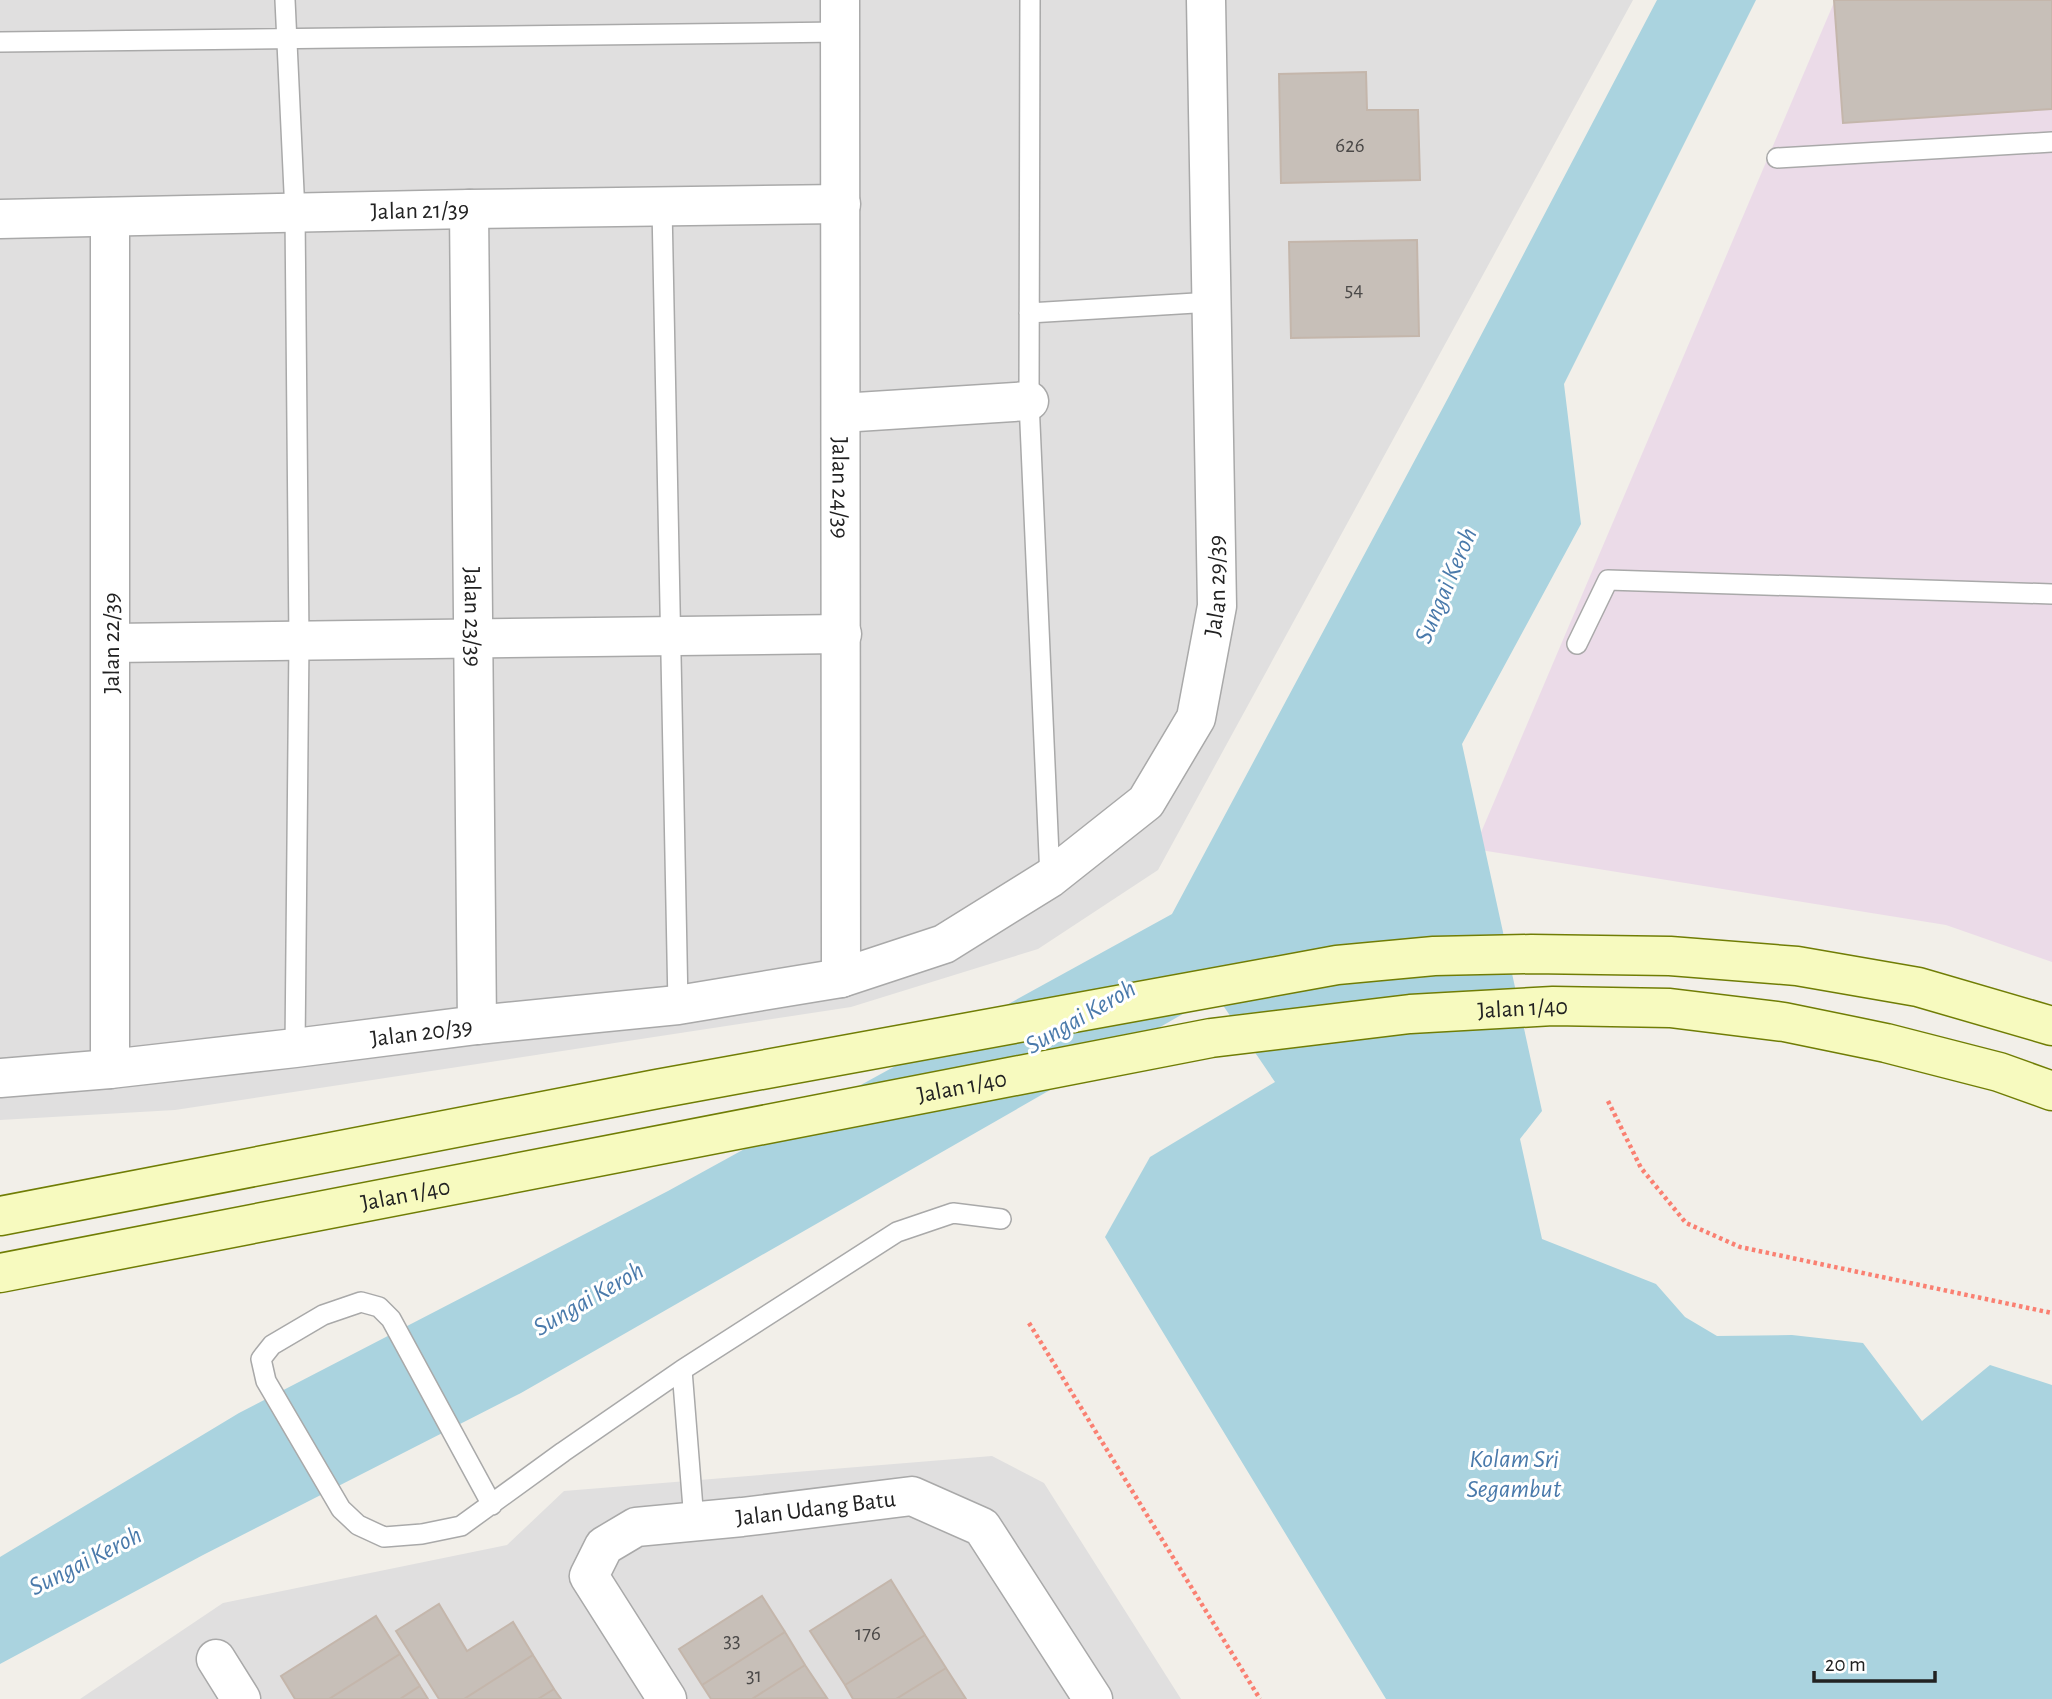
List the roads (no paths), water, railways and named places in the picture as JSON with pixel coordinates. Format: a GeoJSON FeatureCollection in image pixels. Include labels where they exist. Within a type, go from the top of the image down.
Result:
{"type":"FeatureCollection","features":[{"type":"Feature","properties":{"kind":"main road"},"geometry":{"type":"LineString","coordinates":[[0,1216],[657,1089],[1337,965],[1434,956],[1671,956],[1797,966],[1918,987],[2052,1026]]}},
{"type":"Feature","properties":{"kind":"main road","name":"Jalan 1/40"},"geometry":{"type":"LineString","coordinates":[[0,1273],[1212,1038],[1410,1014],[1553,1006],[1670,1008],[1784,1022],[1886,1043],[1999,1072],[2052,1091]]}},
{"type":"Feature","properties":{"kind":"street","name":"Jalan 29/39"},"geometry":{"type":"LineString","coordinates":[[841,978],[944,944],[1050,878],[1146,802],[1196,718],[1217,606],[1206,0]]}},
{"type":"Feature","properties":{"kind":"street","name":"Jalan 24/39"},"geometry":{"type":"LineString","coordinates":[[840,16],[841,978]]}},
{"type":"Feature","properties":{"kind":"street","name":"Jalan 21/39"},"geometry":{"type":"LineString","coordinates":[[0,219],[841,204]]}},
{"type":"Feature","properties":{"kind":"street","name":"Jalan 23/39"},"geometry":{"type":"LineString","coordinates":[[469,209],[477,1025]]}},
{"type":"Feature","properties":{"kind":"street","name":"Jalan 22/39"},"geometry":{"type":"LineString","coordinates":[[110,217],[110,1069]]}},
{"type":"Feature","properties":{"kind":"street"},"geometry":{"type":"LineString","coordinates":[[841,413],[1030,401]]}},
{"type":"Feature","properties":{"kind":"street"},"geometry":{"type":"LineString","coordinates":[[111,643],[842,634]]}},
{"type":"Feature","properties":{"kind":"street","name":"Jalan 20/39"},"geometry":{"type":"LineString","coordinates":[[0,1078],[110,1069],[678,1004],[841,978]]}},
{"type":"Feature","properties":{"kind":"street","name":"Jalan Udang Batu"},"geometry":{"type":"LineString","coordinates":[[667,1699],[589,1576],[604,1546],[636,1527],[912,1496],[982,1527],[1093,1699]]}},
{"type":"Feature","properties":{"kind":"street"},"geometry":{"type":"LineString","coordinates":[[216,1659],[241,1699]]}},
{"type":"Feature","properties":{"kind":"lane"},"geometry":{"type":"LineString","coordinates":[[285,0],[295,213],[299,640],[295,1048]]}},
{"type":"Feature","properties":{"kind":"lane"},"geometry":{"type":"LineString","coordinates":[[1030,0],[1030,401],[1050,878]]}},
{"type":"Feature","properties":{"kind":"lane"},"geometry":{"type":"LineString","coordinates":[[0,42],[287,39],[840,16]]}},
{"type":"Feature","properties":{"kind":"lane"},"geometry":{"type":"LineString","coordinates":[[1777,158],[2052,142]]}},
{"type":"Feature","properties":{"kind":"lane"},"geometry":{"type":"LineString","coordinates":[[662,207],[678,1004]]}},
{"type":"Feature","properties":{"kind":"lane"},"geometry":{"type":"LineString","coordinates":[[1029,313],[1212,302]]}},
{"type":"Feature","properties":{"kind":"lane"},"geometry":{"type":"LineString","coordinates":[[1577,644],[1608,580],[2052,594]]}},
{"type":"Feature","properties":{"kind":"lane"},"geometry":{"type":"LineString","coordinates":[[491,1503],[391,1319],[379,1307],[361,1302],[323,1315],[272,1345],[261,1359],[266,1381],[341,1509],[358,1525],[384,1537],[422,1534],[461,1526],[682,1370],[897,1232],[953,1213],[1000,1219]]}},
{"type":"Feature","properties":{"kind":"lane"},"geometry":{"type":"LineString","coordinates":[[682,1370],[694,1521]]}},
{"type":"Feature","properties":{"kind":"water","name":"Kolam Sri Segambut"},"geometry":{"type":"Polygon","coordinates":[[[1657,0],[1756,0],[1564,384],[1581,524],[1462,744],[1542,1111],[1520,1139],[1542,1239],[1656,1284],[1685,1317],[1717,1336],[1792,1335],[1863,1343],[1922,1421],[1990,1365],[2052,1385],[2052,1699],[1386,1699],[1105,1237],[1150,1157],[1275,1082],[1216,995],[521,1393],[203,1555],[0,1664],[0,1557],[239,1413],[668,1191],[1172,914],[1657,0]]]}},
{"type":"Feature","properties":{"kind":"water label","name":"Sungai Keroh"},"geometry":{"type":"Point","coordinates":[1445,585]}},
{"type":"Feature","properties":{"kind":"water label","name":"Sungai Keroh"},"geometry":{"type":"Point","coordinates":[1080,1016]}},
{"type":"Feature","properties":{"kind":"water label","name":"Sungai Keroh"},"geometry":{"type":"Point","coordinates":[588,1298]}},
{"type":"Feature","properties":{"kind":"water label","name":"Sungai Keroh"},"geometry":{"type":"Point","coordinates":[85,1560]}}]}
